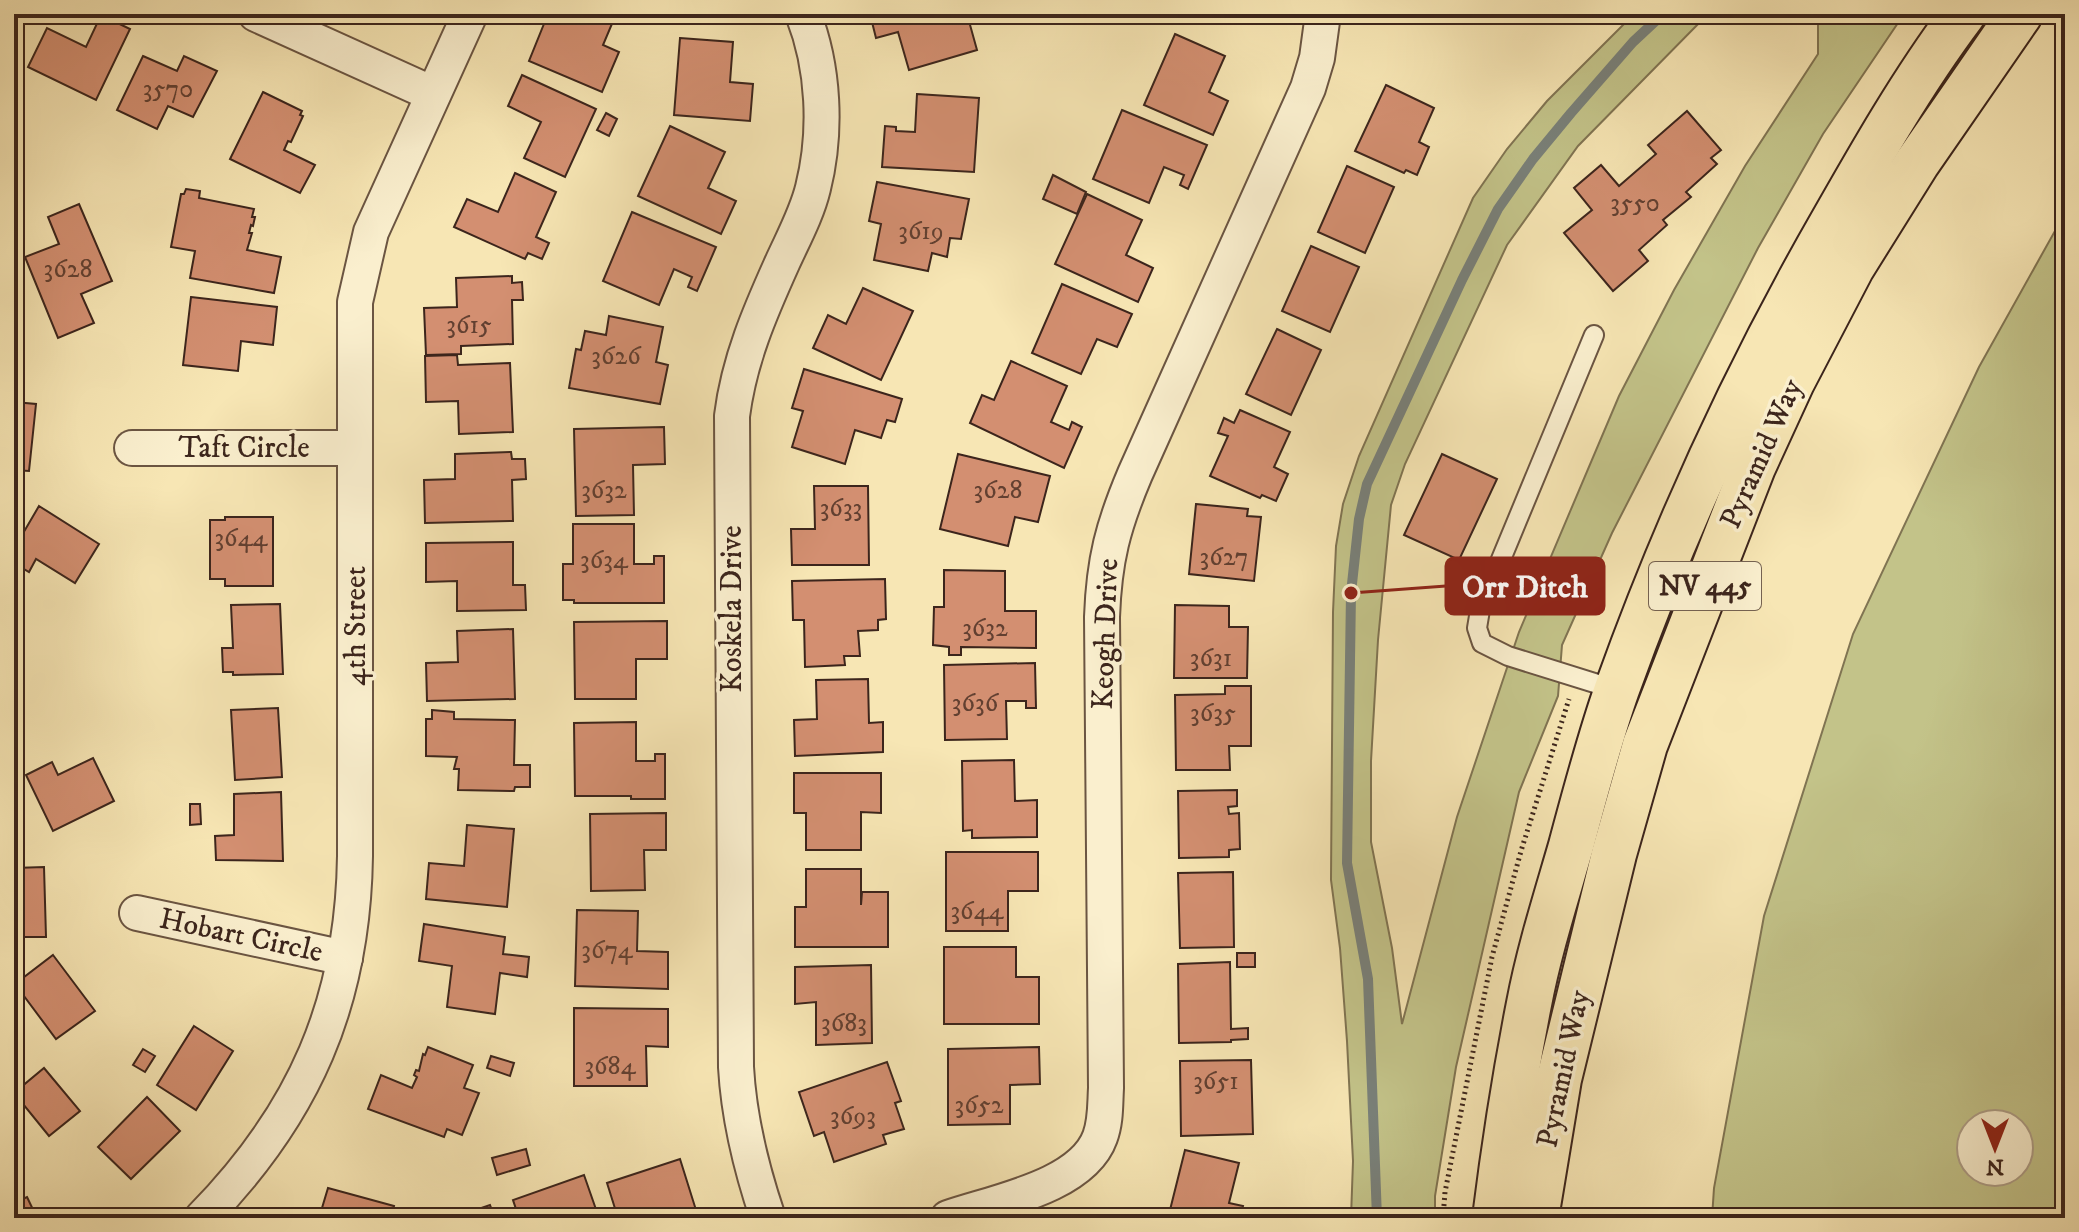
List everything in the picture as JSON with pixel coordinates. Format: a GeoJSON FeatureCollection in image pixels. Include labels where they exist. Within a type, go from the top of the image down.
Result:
{"type":"FeatureCollection","features":[{"type":"Feature","properties":{"kind":"main road","name":"Pyramid Way"},"geometry":{"type":"LineString","coordinates":[[1495,1218],[1504,1145],[1529,1001],[1572,839],[1617,690],[1680,527],[1764,344],[1880,139],[1963,14]]}},
{"type":"Feature","properties":{"kind":"main road","name":"Pyramid Way"},"geometry":{"type":"LineString","coordinates":[[1536,1218],[1559,1079],[1614,854],[1645,745],[1715,561],[1786,396],[1852,267],[1926,150],[2020,14]]}},
{"type":"Feature","properties":{"kind":"street"},"geometry":{"type":"LineString","coordinates":[[256,14],[433,94]]}},
{"type":"Feature","properties":{"kind":"street","name":"4th Street"},"geometry":{"type":"LineString","coordinates":[[202,1218],[261,1152],[286,1115],[308,1074],[325,1032],[345,958],[355,887],[355,302],[361,268],[377,218],[470,14]]}},
{"type":"Feature","properties":{"kind":"street","name":"Koskela Drive"},"geometry":{"type":"LineString","coordinates":[[768,1218],[745,1145],[736,1067],[732,416],[736,386],[756,319],[814,187],[820,138],[819,74],[803,14]]}},
{"type":"Feature","properties":{"kind":"street","name":"Keogh Drive"},"geometry":{"type":"LineString","coordinates":[[948,1218],[1046,1186],[1074,1171],[1093,1152],[1101,1136],[1106,1088],[1102,617],[1109,547],[1116,519],[1135,474],[1308,88],[1317,58],[1323,14]]}},
{"type":"Feature","properties":{"kind":"street","name":"Taft Circle"},"geometry":{"type":"LineString","coordinates":[[132,448],[355,448]]}},
{"type":"Feature","properties":{"kind":"street","name":"Hobart Circle"},"geometry":{"type":"LineString","coordinates":[[137,913],[345,958]]}},
{"type":"Feature","properties":{"kind":"lane"},"geometry":{"type":"LineString","coordinates":[[1594,335],[1480,610],[1477,628],[1482,643],[1508,656],[1617,690]]}},
{"type":"Feature","properties":{"kind":"green space"},"geometry":{"type":"Polygon","coordinates":[[[1634,14],[1708,14],[1578,146],[1507,245],[1405,464],[1391,505],[1378,640],[1371,761],[1371,842],[1392,948],[1402,1024],[1457,817],[1519,632],[1619,396],[1674,290],[1745,166],[1818,54],[1818,14],[1904,14],[1823,134],[1758,248],[1612,533],[1562,645],[1558,696],[1519,792],[1456,1067],[1435,1196],[1435,1218],[1351,1218],[1353,1161],[1347,1041],[1331,880],[1333,612],[1336,546],[1343,504],[1359,456],[1473,198],[1507,149],[1547,101],[1634,14]]]}},
{"type":"Feature","properties":{"kind":"green space"},"geometry":{"type":"Polygon","coordinates":[[[2065,213],[2065,1218],[1712,1218],[1714,1188],[1764,916],[1853,634],[1979,367],[2065,213]]]}},
{"type":"Feature","properties":{"kind":"building"},"geometry":{"type":"Polygon","coordinates":[[[548,14],[603,14],[614,19],[603,45],[619,52],[602,92],[529,61],[548,14]]]}},
{"type":"Feature","properties":{"kind":"building"},"geometry":{"type":"Polygon","coordinates":[[[870,14],[967,14],[977,50],[909,70],[898,32],[876,38],[870,14]]]}},
{"type":"Feature","properties":{"kind":"building"},"geometry":{"type":"Polygon","coordinates":[[[101,15],[130,29],[96,100],[28,67],[47,28],[86,47],[101,15]]]}},
{"type":"Feature","properties":{"kind":"building"},"geometry":{"type":"Polygon","coordinates":[[[1175,34],[1225,56],[1209,92],[1228,101],[1213,135],[1144,105],[1175,34]]]}},
{"type":"Feature","properties":{"kind":"building"},"geometry":{"type":"Polygon","coordinates":[[[680,38],[733,42],[730,82],[753,84],[750,121],[674,115],[680,38]]]}},
{"type":"Feature","properties":{"kind":"building"},"geometry":{"type":"Polygon","coordinates":[[[143,56],[177,71],[184,56],[217,71],[193,117],[168,106],[157,129],[117,110],[143,56]]]}},
{"type":"Feature","properties":{"kind":"building"},"geometry":{"type":"Polygon","coordinates":[[[522,75],[596,109],[565,177],[524,158],[541,122],[508,106],[522,75]]]}},
{"type":"Feature","properties":{"kind":"building"},"geometry":{"type":"Polygon","coordinates":[[[1386,85],[1434,108],[1419,142],[1429,147],[1417,175],[1406,170],[1404,173],[1355,151],[1386,85]]]}},
{"type":"Feature","properties":{"kind":"building"},"geometry":{"type":"Polygon","coordinates":[[[263,92],[302,111],[300,115],[303,116],[291,142],[288,141],[284,150],[315,165],[300,193],[230,159],[263,92]]]}},
{"type":"Feature","properties":{"kind":"building"},"geometry":{"type":"Polygon","coordinates":[[[917,94],[979,98],[974,172],[882,167],[885,126],[896,127],[896,131],[915,132],[917,94]]]}},
{"type":"Feature","properties":{"kind":"building"},"geometry":{"type":"Polygon","coordinates":[[[1122,110],[1207,145],[1188,189],[1180,185],[1184,175],[1164,167],[1149,203],[1093,179],[1122,110]]]}},
{"type":"Feature","properties":{"kind":"building"},"geometry":{"type":"Polygon","coordinates":[[[1687,111],[1721,150],[1711,158],[1717,164],[1686,192],[1691,197],[1663,220],[1667,225],[1639,250],[1648,261],[1613,291],[1564,233],[1592,210],[1574,188],[1601,165],[1619,186],[1656,154],[1648,145],[1687,111]]]}},
{"type":"Feature","properties":{"kind":"building"},"geometry":{"type":"Polygon","coordinates":[[[606,113],[617,119],[609,136],[597,130],[606,113]]]}},
{"type":"Feature","properties":{"kind":"building"},"geometry":{"type":"Polygon","coordinates":[[[670,126],[725,152],[708,188],[736,201],[721,234],[638,196],[670,126]]]}},
{"type":"Feature","properties":{"kind":"building"},"geometry":{"type":"Polygon","coordinates":[[[1347,166],[1394,187],[1365,253],[1318,232],[1347,166]]]}},
{"type":"Feature","properties":{"kind":"building"},"geometry":{"type":"Polygon","coordinates":[[[515,173],[556,192],[536,237],[549,243],[542,259],[528,253],[525,259],[454,227],[467,199],[498,212],[515,173]]]}},
{"type":"Feature","properties":{"kind":"building"},"geometry":{"type":"Polygon","coordinates":[[[1053,175],[1086,192],[1077,214],[1043,199],[1053,175]]]}},
{"type":"Feature","properties":{"kind":"building"},"geometry":{"type":"Polygon","coordinates":[[[877,182],[969,199],[961,239],[950,238],[947,257],[932,253],[928,271],[874,260],[881,224],[869,221],[877,182]]]}},
{"type":"Feature","properties":{"kind":"building"},"geometry":{"type":"Polygon","coordinates":[[[186,189],[200,191],[199,198],[254,209],[247,250],[281,257],[274,293],[190,278],[195,251],[171,247],[181,194],[186,189]]]}},
{"type":"Feature","properties":{"kind":"building"},"geometry":{"type":"Polygon","coordinates":[[[1087,194],[1142,220],[1126,255],[1153,268],[1138,302],[1055,264],[1087,194]]]}},
{"type":"Feature","properties":{"kind":"building"},"geometry":{"type":"Polygon","coordinates":[[[79,204],[112,281],[81,294],[94,323],[58,338],[25,257],[59,244],[48,217],[79,204]]]}},
{"type":"Feature","properties":{"kind":"building"},"geometry":{"type":"Polygon","coordinates":[[[632,212],[716,247],[697,291],[688,287],[692,277],[674,269],[659,305],[603,281],[632,212]]]}},
{"type":"Feature","properties":{"kind":"building"},"geometry":{"type":"Polygon","coordinates":[[[1311,246],[1359,267],[1330,332],[1282,311],[1311,246]]]}},
{"type":"Feature","properties":{"kind":"building"},"geometry":{"type":"Polygon","coordinates":[[[512,276],[512,283],[522,282],[523,300],[512,300],[513,344],[461,346],[461,354],[426,355],[424,308],[457,307],[456,278],[512,276]]]}},
{"type":"Feature","properties":{"kind":"building"},"geometry":{"type":"Polygon","coordinates":[[[1062,284],[1132,314],[1117,347],[1097,339],[1081,374],[1032,353],[1062,284]]]}},
{"type":"Feature","properties":{"kind":"building"},"geometry":{"type":"Polygon","coordinates":[[[863,288],[913,311],[881,380],[813,348],[828,315],[846,324],[863,288]]]}},
{"type":"Feature","properties":{"kind":"building"},"geometry":{"type":"Polygon","coordinates":[[[191,297],[277,307],[273,345],[241,341],[238,371],[183,365],[191,297]]]}},
{"type":"Feature","properties":{"kind":"building"},"geometry":{"type":"Polygon","coordinates":[[[609,316],[663,327],[656,362],[668,365],[660,404],[569,388],[576,349],[581,350],[585,331],[606,335],[609,316]]]}},
{"type":"Feature","properties":{"kind":"building"},"geometry":{"type":"Polygon","coordinates":[[[1277,329],[1321,350],[1291,415],[1246,394],[1277,329]]]}},
{"type":"Feature","properties":{"kind":"building"},"geometry":{"type":"Polygon","coordinates":[[[457,355],[458,365],[510,363],[513,432],[459,434],[458,401],[426,402],[425,356],[457,355]]]}},
{"type":"Feature","properties":{"kind":"building"},"geometry":{"type":"Polygon","coordinates":[[[1011,361],[1067,386],[1051,422],[1069,430],[1072,422],[1082,427],[1064,468],[970,423],[982,395],[994,400],[1011,361]]]}},
{"type":"Feature","properties":{"kind":"building"},"geometry":{"type":"Polygon","coordinates":[[[804,369],[902,399],[895,422],[887,420],[881,438],[855,430],[845,464],[792,447],[803,411],[792,408],[804,369]]]}},
{"type":"Feature","properties":{"kind":"building"},"geometry":{"type":"Polygon","coordinates":[[[14,402],[36,404],[29,471],[14,470],[14,402]]]}},
{"type":"Feature","properties":{"kind":"building"},"geometry":{"type":"Polygon","coordinates":[[[1240,410],[1290,432],[1274,467],[1288,474],[1276,501],[1262,495],[1260,498],[1210,476],[1228,436],[1218,433],[1224,418],[1234,423],[1240,410]]]}},
{"type":"Feature","properties":{"kind":"building"},"geometry":{"type":"Polygon","coordinates":[[[664,427],[665,464],[633,465],[634,515],[576,516],[574,429],[664,427]]]}},
{"type":"Feature","properties":{"kind":"building"},"geometry":{"type":"Polygon","coordinates":[[[511,452],[512,459],[525,459],[526,479],[512,480],[513,521],[425,523],[424,480],[455,479],[455,454],[511,452]]]}},
{"type":"Feature","properties":{"kind":"building"},"geometry":{"type":"Polygon","coordinates":[[[958,454],[1050,476],[1038,522],[1015,517],[1008,546],[940,529],[958,454]]]}},
{"type":"Feature","properties":{"kind":"building"},"geometry":{"type":"Polygon","coordinates":[[[1442,454],[1497,479],[1459,560],[1404,535],[1442,454]]]}},
{"type":"Feature","properties":{"kind":"building"},"geometry":{"type":"Polygon","coordinates":[[[814,486],[868,486],[869,565],[792,565],[791,529],[815,529],[814,486]]]}},
{"type":"Feature","properties":{"kind":"building"},"geometry":{"type":"Polygon","coordinates":[[[1196,504],[1248,509],[1247,516],[1261,517],[1254,581],[1189,574],[1196,504]]]}},
{"type":"Feature","properties":{"kind":"building"},"geometry":{"type":"Polygon","coordinates":[[[39,506],[99,544],[75,583],[36,559],[29,572],[14,563],[15,547],[39,506]]]}},
{"type":"Feature","properties":{"kind":"building"},"geometry":{"type":"Polygon","coordinates":[[[225,517],[273,517],[273,586],[225,586],[225,579],[210,579],[210,520],[225,520],[225,517]]]}},
{"type":"Feature","properties":{"kind":"building"},"geometry":{"type":"Polygon","coordinates":[[[573,524],[634,524],[634,564],[654,564],[654,556],[664,556],[664,603],[574,603],[574,600],[563,600],[563,564],[573,564],[573,524]]]}},
{"type":"Feature","properties":{"kind":"building"},"geometry":{"type":"Polygon","coordinates":[[[513,542],[513,585],[525,585],[526,610],[457,611],[457,581],[426,582],[426,543],[513,542]]]}},
{"type":"Feature","properties":{"kind":"building"},"geometry":{"type":"Polygon","coordinates":[[[944,570],[1005,571],[1005,611],[1036,611],[1036,648],[961,647],[961,655],[949,655],[949,647],[933,645],[934,607],[944,607],[944,570]]]}},
{"type":"Feature","properties":{"kind":"building"},"geometry":{"type":"Polygon","coordinates":[[[885,579],[886,619],[878,620],[878,630],[858,631],[860,656],[844,656],[845,665],[805,667],[804,620],[793,620],[792,581],[885,579]]]}},
{"type":"Feature","properties":{"kind":"building"},"geometry":{"type":"Polygon","coordinates":[[[280,604],[283,674],[233,675],[233,672],[223,672],[222,648],[233,648],[231,605],[280,604]]]}},
{"type":"Feature","properties":{"kind":"building"},"geometry":{"type":"Polygon","coordinates":[[[1175,605],[1229,606],[1229,627],[1248,627],[1247,678],[1174,678],[1175,605]]]}},
{"type":"Feature","properties":{"kind":"building"},"geometry":{"type":"Polygon","coordinates":[[[667,621],[667,659],[636,659],[636,699],[575,699],[574,622],[667,621]]]}},
{"type":"Feature","properties":{"kind":"building"},"geometry":{"type":"Polygon","coordinates":[[[513,629],[515,699],[427,701],[426,663],[458,662],[457,631],[513,629]]]}},
{"type":"Feature","properties":{"kind":"building"},"geometry":{"type":"Polygon","coordinates":[[[1035,663],[1036,708],[1026,708],[1026,701],[1006,701],[1007,739],[945,740],[944,665],[1035,663]]]}},
{"type":"Feature","properties":{"kind":"building"},"geometry":{"type":"Polygon","coordinates":[[[868,679],[869,723],[883,722],[883,752],[795,756],[794,720],[817,719],[816,680],[868,679]]]}},
{"type":"Feature","properties":{"kind":"building"},"geometry":{"type":"Polygon","coordinates":[[[1225,686],[1251,686],[1251,746],[1229,746],[1230,770],[1176,770],[1175,695],[1225,694],[1225,686]]]}},
{"type":"Feature","properties":{"kind":"building"},"geometry":{"type":"Polygon","coordinates":[[[278,708],[282,777],[235,780],[231,710],[278,708]]]}},
{"type":"Feature","properties":{"kind":"building"},"geometry":{"type":"Polygon","coordinates":[[[432,710],[454,712],[454,719],[515,720],[514,765],[530,765],[530,787],[515,787],[514,791],[458,790],[459,769],[454,769],[457,757],[426,756],[426,719],[432,719],[432,710]]]}},
{"type":"Feature","properties":{"kind":"building"},"geometry":{"type":"Polygon","coordinates":[[[636,722],[636,761],[655,761],[655,754],[665,754],[665,799],[575,796],[574,723],[636,722]]]}},
{"type":"Feature","properties":{"kind":"building"},"geometry":{"type":"Polygon","coordinates":[[[93,758],[114,801],[53,831],[26,775],[52,762],[58,775],[93,758]]]}},
{"type":"Feature","properties":{"kind":"building"},"geometry":{"type":"Polygon","coordinates":[[[1014,760],[1015,801],[1037,800],[1037,837],[972,838],[972,830],[963,831],[962,761],[1014,760]]]}},
{"type":"Feature","properties":{"kind":"building"},"geometry":{"type":"Polygon","coordinates":[[[794,773],[881,773],[881,813],[861,812],[861,850],[806,850],[806,813],[794,813],[794,773]]]}},
{"type":"Feature","properties":{"kind":"building"},"geometry":{"type":"Polygon","coordinates":[[[1237,790],[1237,806],[1228,807],[1229,814],[1239,813],[1240,849],[1229,850],[1229,857],[1179,858],[1178,791],[1237,790]]]}},
{"type":"Feature","properties":{"kind":"building"},"geometry":{"type":"Polygon","coordinates":[[[281,792],[283,861],[216,860],[215,836],[234,835],[234,794],[281,792]]]}},
{"type":"Feature","properties":{"kind":"building"},"geometry":{"type":"Polygon","coordinates":[[[190,804],[200,804],[201,824],[190,825],[190,804]]]}},
{"type":"Feature","properties":{"kind":"building"},"geometry":{"type":"Polygon","coordinates":[[[666,813],[666,850],[644,850],[645,890],[591,891],[590,814],[666,813]]]}},
{"type":"Feature","properties":{"kind":"building"},"geometry":{"type":"Polygon","coordinates":[[[467,825],[514,829],[507,907],[426,899],[429,863],[464,866],[467,825]]]}},
{"type":"Feature","properties":{"kind":"building"},"geometry":{"type":"Polygon","coordinates":[[[946,852],[1038,852],[1038,891],[1008,891],[1008,931],[946,931],[946,852]]]}},
{"type":"Feature","properties":{"kind":"building"},"geometry":{"type":"Polygon","coordinates":[[[44,867],[46,937],[14,937],[14,868],[44,867]]]}},
{"type":"Feature","properties":{"kind":"building"},"geometry":{"type":"Polygon","coordinates":[[[806,869],[861,869],[861,905],[862,892],[888,892],[888,947],[795,947],[795,907],[806,907],[806,869]]]}},
{"type":"Feature","properties":{"kind":"building"},"geometry":{"type":"Polygon","coordinates":[[[1233,872],[1234,947],[1180,948],[1178,873],[1233,872]]]}},
{"type":"Feature","properties":{"kind":"building"},"geometry":{"type":"Polygon","coordinates":[[[577,910],[638,911],[637,951],[668,952],[668,989],[575,986],[577,910]]]}},
{"type":"Feature","properties":{"kind":"building"},"geometry":{"type":"Polygon","coordinates":[[[424,924],[505,937],[503,954],[529,957],[527,977],[500,973],[495,1014],[447,1007],[452,966],[419,961],[424,924]]]}},
{"type":"Feature","properties":{"kind":"building"},"geometry":{"type":"Polygon","coordinates":[[[944,947],[1016,947],[1016,977],[1039,977],[1039,1024],[944,1024],[944,947]]]}},
{"type":"Feature","properties":{"kind":"building"},"geometry":{"type":"Polygon","coordinates":[[[1237,953],[1255,953],[1255,967],[1237,967],[1237,953]]]}},
{"type":"Feature","properties":{"kind":"building"},"geometry":{"type":"Polygon","coordinates":[[[53,955],[95,1011],[56,1039],[15,984],[53,955]]]}},
{"type":"Feature","properties":{"kind":"building"},"geometry":{"type":"Polygon","coordinates":[[[1230,962],[1231,1029],[1248,1028],[1248,1039],[1179,1043],[1178,964],[1230,962]]]}},
{"type":"Feature","properties":{"kind":"building"},"geometry":{"type":"Polygon","coordinates":[[[871,965],[872,1043],[816,1045],[816,1002],[795,1004],[795,967],[871,965]]]}},
{"type":"Feature","properties":{"kind":"building"},"geometry":{"type":"Polygon","coordinates":[[[574,1008],[668,1009],[668,1047],[646,1046],[647,1086],[574,1086],[574,1008]]]}},
{"type":"Feature","properties":{"kind":"building"},"geometry":{"type":"Polygon","coordinates":[[[194,1026],[233,1051],[196,1110],[157,1085],[194,1026]]]}},
{"type":"Feature","properties":{"kind":"building"},"geometry":{"type":"Polygon","coordinates":[[[428,1047],[473,1065],[464,1088],[479,1093],[462,1135],[447,1129],[444,1137],[368,1109],[381,1075],[412,1088],[417,1077],[414,1075],[416,1070],[419,1071],[428,1047]]]}},
{"type":"Feature","properties":{"kind":"building"},"geometry":{"type":"Polygon","coordinates":[[[1039,1047],[1040,1084],[1010,1085],[1010,1124],[948,1125],[948,1049],[1039,1047]]]}},
{"type":"Feature","properties":{"kind":"building"},"geometry":{"type":"Polygon","coordinates":[[[143,1049],[155,1056],[145,1072],[133,1065],[143,1049]]]}},
{"type":"Feature","properties":{"kind":"building"},"geometry":{"type":"Polygon","coordinates":[[[491,1056],[514,1063],[510,1076],[487,1068],[491,1056]]]}},
{"type":"Feature","properties":{"kind":"building"},"geometry":{"type":"Polygon","coordinates":[[[1251,1060],[1253,1134],[1181,1136],[1180,1061],[1251,1060]]]}},
{"type":"Feature","properties":{"kind":"building"},"geometry":{"type":"Polygon","coordinates":[[[887,1062],[901,1101],[895,1103],[904,1129],[883,1135],[886,1144],[834,1162],[824,1132],[814,1136],[799,1092],[887,1062]]]}},
{"type":"Feature","properties":{"kind":"building"},"geometry":{"type":"Polygon","coordinates":[[[44,1068],[80,1111],[49,1136],[14,1093],[44,1068]]]}},
{"type":"Feature","properties":{"kind":"building"},"geometry":{"type":"Polygon","coordinates":[[[147,1097],[180,1131],[131,1179],[98,1147],[147,1097]]]}},
{"type":"Feature","properties":{"kind":"building"},"geometry":{"type":"Polygon","coordinates":[[[526,1149],[530,1165],[497,1175],[492,1158],[526,1149]]]}},
{"type":"Feature","properties":{"kind":"building"},"geometry":{"type":"Polygon","coordinates":[[[1185,1150],[1239,1163],[1229,1203],[1243,1206],[1240,1218],[1168,1218],[1185,1150]]]}},
{"type":"Feature","properties":{"kind":"building"},"geometry":{"type":"Polygon","coordinates":[[[680,1159],[696,1210],[672,1218],[618,1218],[607,1183],[680,1159]]]}},
{"type":"Feature","properties":{"kind":"building"},"geometry":{"type":"Polygon","coordinates":[[[584,1175],[599,1218],[519,1218],[513,1200],[584,1175]]]}},
{"type":"Feature","properties":{"kind":"building"},"geometry":{"type":"Polygon","coordinates":[[[328,1188],[394,1206],[391,1218],[319,1218],[328,1188]]]}},
{"type":"Feature","properties":{"kind":"building"},"geometry":{"type":"Polygon","coordinates":[[[27,1197],[37,1218],[14,1218],[14,1203],[27,1197]]]}},
{"type":"Feature","properties":{"kind":"building"},"geometry":{"type":"Polygon","coordinates":[[[490,1205],[495,1218],[452,1218],[490,1205]]]}},
{"type":"Feature","properties":{"kind":"waterway"},"geometry":{"type":"LineString","coordinates":[[1377,1218],[1368,979],[1347,863],[1351,593],[1359,519],[1367,484],[1498,209],[1533,159],[1571,113],[1633,42],[1663,14]]}},
{"type":"Feature","properties":{"kind":"place","name":"Orr Ditch"},"geometry":{"type":"Point","coordinates":[1351,593]}}]}
